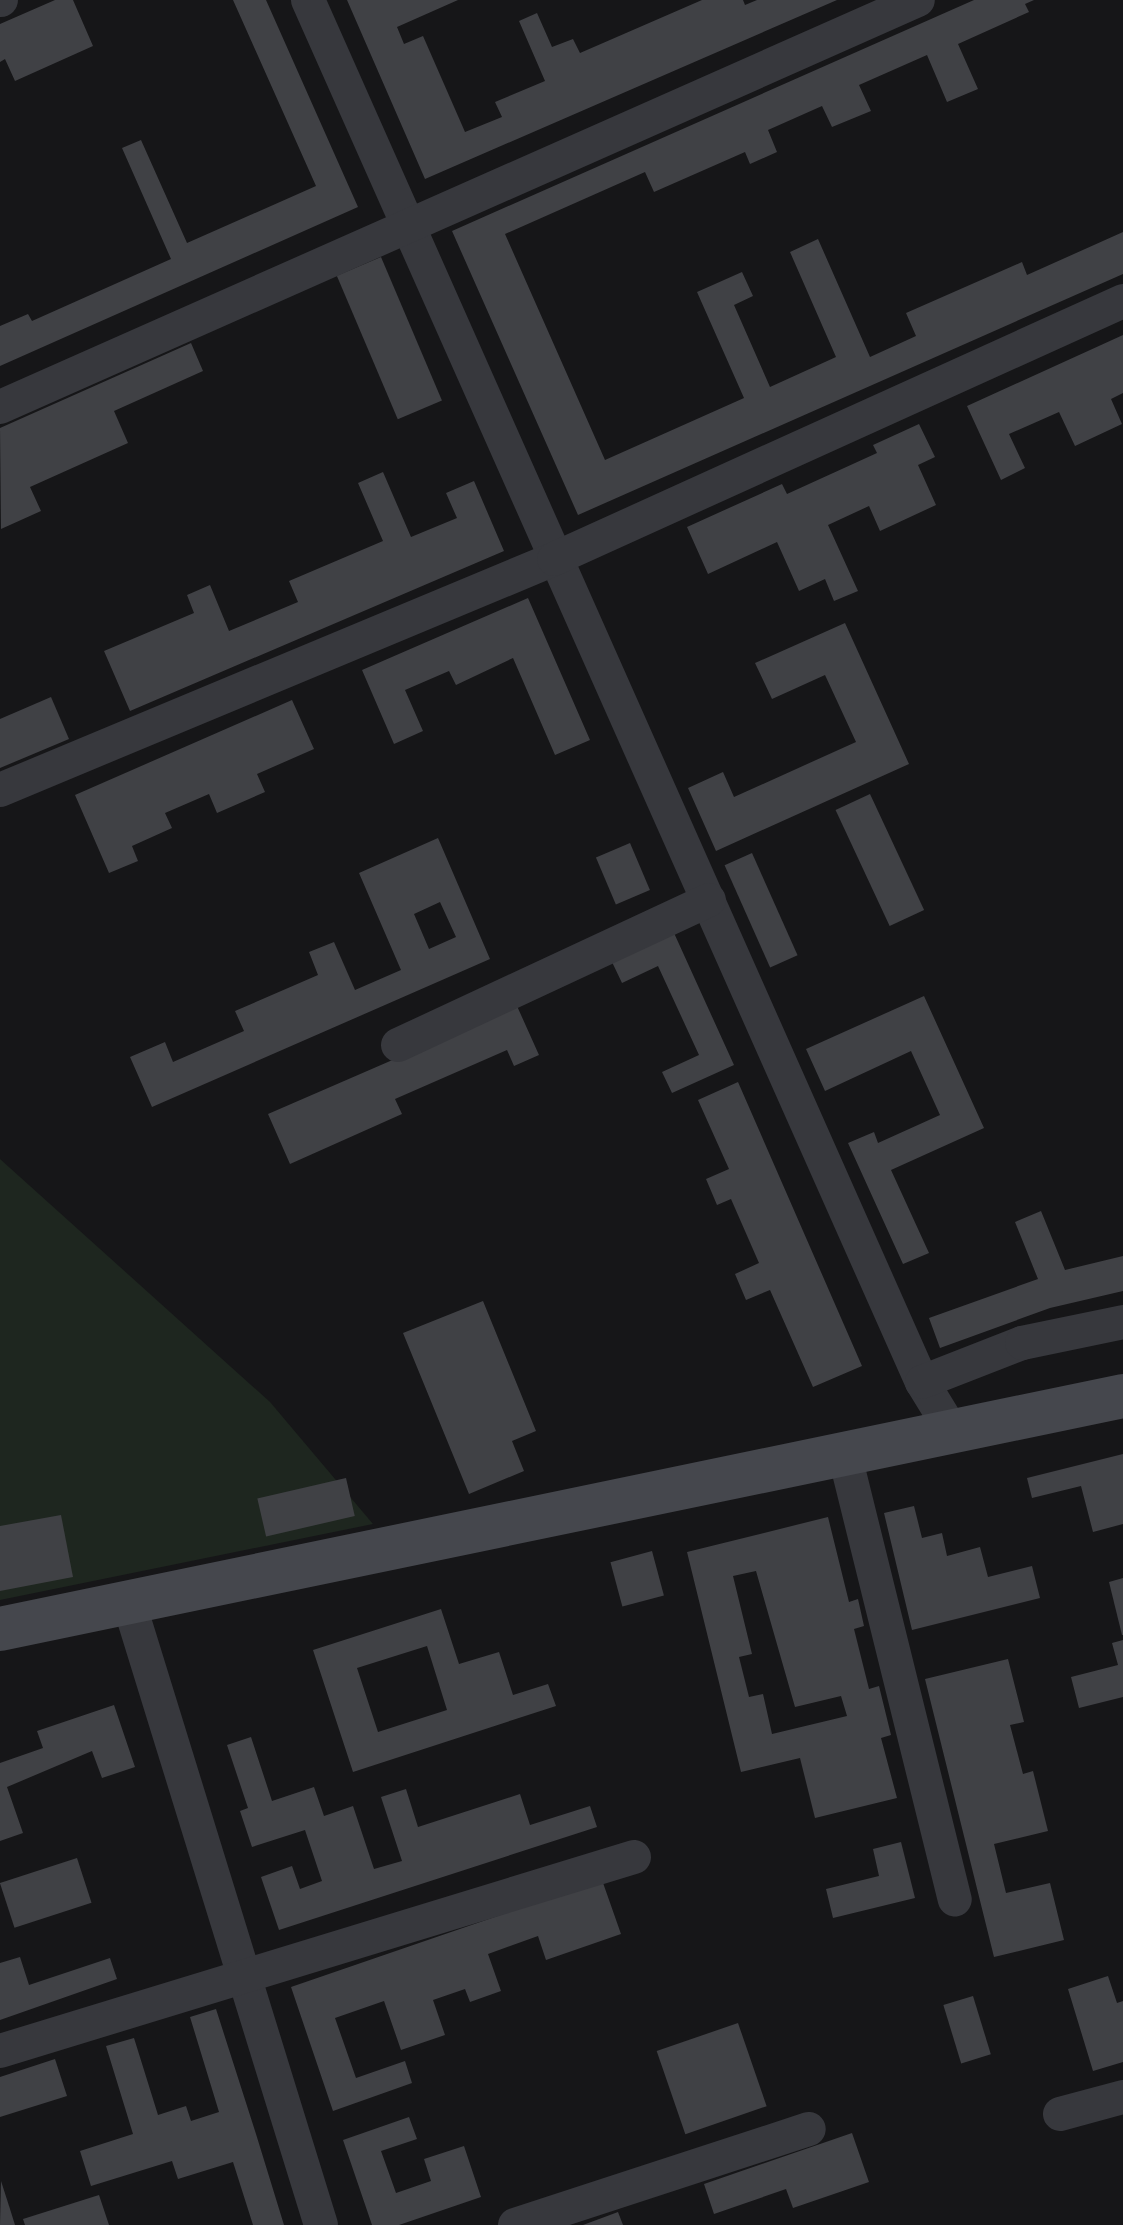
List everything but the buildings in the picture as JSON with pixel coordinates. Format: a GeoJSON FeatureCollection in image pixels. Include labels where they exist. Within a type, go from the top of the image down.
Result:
{"type":"FeatureCollection","features":[{"type":"Feature","properties":{"kind":"street"},"geometry":{"type":"LineString","coordinates":[[308,0],[922,1382],[952,1431]]}},
{"type":"Feature","properties":{"kind":"street"},"geometry":{"type":"LineString","coordinates":[[0,407],[918,0]]}},
{"type":"Feature","properties":{"kind":"street"},"geometry":{"type":"LineString","coordinates":[[0,790],[554,559],[1123,301]]}},
{"type":"Feature","properties":{"kind":"street"},"geometry":{"type":"LineString","coordinates":[[398,1045],[709,900]]}},
{"type":"Feature","properties":{"kind":"street"},"geometry":{"type":"LineString","coordinates":[[922,1382],[1022,1343],[1123,1322]]}},
{"type":"Feature","properties":{"kind":"street"},"geometry":{"type":"LineString","coordinates":[[0,1629],[1123,1396]]}},
{"type":"Feature","properties":{"kind":"street"},"geometry":{"type":"LineString","coordinates":[[844,1452],[955,1899]]}},
{"type":"Feature","properties":{"kind":"street"},"geometry":{"type":"LineString","coordinates":[[128,1600],[241,1975],[321,2225]]}},
{"type":"Feature","properties":{"kind":"street"},"geometry":{"type":"LineString","coordinates":[[0,2051],[634,1857]]}},
{"type":"Feature","properties":{"kind":"street"},"geometry":{"type":"LineString","coordinates":[[1060,2114],[1123,2097]]}},
{"type":"Feature","properties":{"kind":"street"},"geometry":{"type":"LineString","coordinates":[[515,2225],[809,2129]]}},
{"type":"Feature","properties":{"kind":"shaded area"},"geometry":{"type":"Polygon","coordinates":[[[0,1159],[270,1402],[373,1524],[0,1600],[0,1159]]]}}]}
